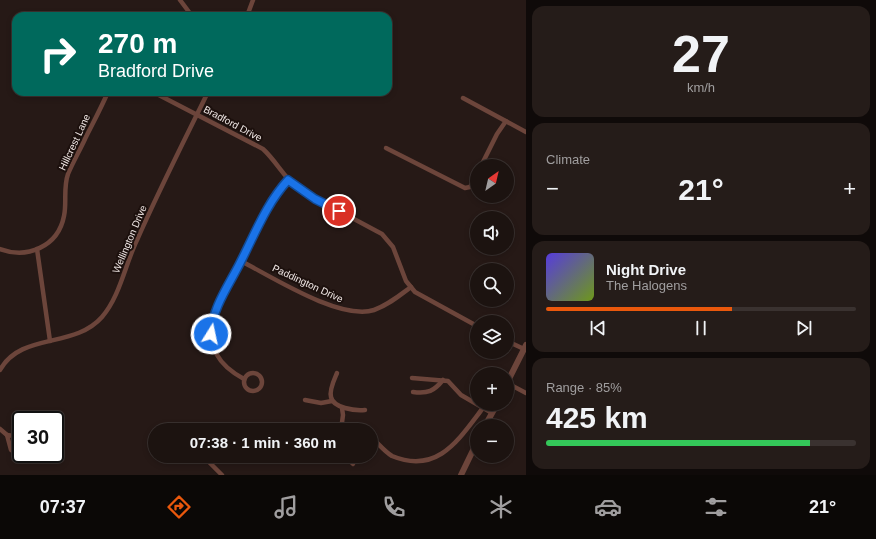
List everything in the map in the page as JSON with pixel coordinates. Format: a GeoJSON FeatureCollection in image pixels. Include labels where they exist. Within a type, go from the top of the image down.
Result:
{"type":"FeatureCollection","features":[{"type":"Feature","properties":{"kind":"street"},"geometry":{"type":"LineString","coordinates":[[180,0],[189,12]]}},
{"type":"Feature","properties":{"kind":"street"},"geometry":{"type":"LineString","coordinates":[[248,12],[253,0]]}},
{"type":"Feature","properties":{"kind":"street","name":"Hillcrest Lane"},"geometry":{"type":"LineString","coordinates":[[0,249],[12,253],[24,253],[36,249],[53,238],[60,228],[64,213],[67,176],[106,96]]}},
{"type":"Feature","properties":{"kind":"street","name":"Bradford Drive"},"geometry":{"type":"LineString","coordinates":[[161,96],[263,149],[272,157],[288,180],[315,199],[382,234],[393,247],[406,281],[411,287],[421,296],[470,322]]}},
{"type":"Feature","properties":{"kind":"street","name":"Wellington Drive"},"geometry":{"type":"LineString","coordinates":[[0,370],[7,360],[20,350],[50,341],[71,337],[90,328],[108,309],[144,224],[206,96]]}},
{"type":"Feature","properties":{"kind":"street"},"geometry":{"type":"LineString","coordinates":[[463,98],[526,132]]}},
{"type":"Feature","properties":{"kind":"street"},"geometry":{"type":"LineString","coordinates":[[484,159],[497,134],[506,121]]}},
{"type":"Feature","properties":{"kind":"street"},"geometry":{"type":"LineString","coordinates":[[386,148],[465,188],[470,187]]}},
{"type":"Feature","properties":{"kind":"street"},"geometry":{"type":"LineString","coordinates":[[244,379],[222,363],[213,348],[211,334],[213,317],[270,204],[288,180]]}},
{"type":"Feature","properties":{"kind":"street"},"geometry":{"type":"LineString","coordinates":[[36,249],[50,341]]}},
{"type":"Feature","properties":{"kind":"street","name":"Paddington Drive"},"geometry":{"type":"LineString","coordinates":[[241,260],[320,301],[337,308],[351,311],[368,311],[383,306],[411,287]]}},
{"type":"Feature","properties":{"kind":"street"},"geometry":{"type":"LineString","coordinates":[[514,343],[525,347],[514,369]]}},
{"type":"Feature","properties":{"kind":"street"},"geometry":{"type":"LineString","coordinates":[[337,373],[330,396],[332,401],[342,408],[364,410]]}},
{"type":"Feature","properties":{"kind":"street"},"geometry":{"type":"LineString","coordinates":[[412,378],[443,380],[450,382],[461,395],[470,400]]}},
{"type":"Feature","properties":{"kind":"street"},"geometry":{"type":"LineString","coordinates":[[413,392],[429,393],[434,390],[443,380]]}},
{"type":"Feature","properties":{"kind":"street"},"geometry":{"type":"LineString","coordinates":[[514,387],[526,393]]}},
{"type":"Feature","properties":{"kind":"street"},"geometry":{"type":"LineString","coordinates":[[305,400],[321,403],[332,401]]}},
{"type":"Feature","properties":{"kind":"street"},"geometry":{"type":"LineString","coordinates":[[342,408],[342,423]]}},
{"type":"Feature","properties":{"kind":"street"},"geometry":{"type":"LineString","coordinates":[[378,443],[393,456],[416,464],[426,464],[443,457],[482,411]]}},
{"type":"Feature","properties":{"kind":"street"},"geometry":{"type":"LineString","coordinates":[[489,411],[492,413],[489,419]]}},
{"type":"Feature","properties":{"kind":"street"},"geometry":{"type":"LineString","coordinates":[[0,429],[7,436],[12,450]]}},
{"type":"Feature","properties":{"kind":"street"},"geometry":{"type":"LineString","coordinates":[[7,436],[12,436]]}},
{"type":"Feature","properties":{"kind":"street"},"geometry":{"type":"LineString","coordinates":[[461,475],[470,456]]}},
{"type":"Feature","properties":{"kind":"street"},"geometry":{"type":"LineString","coordinates":[[210,463],[222,475]]}},
{"type":"Feature","properties":{"kind":"route"},"geometry":{"type":"LineString","coordinates":[[211,334],[213,317],[254,233],[270,204],[288,180],[315,199],[339,211]]}}]}
